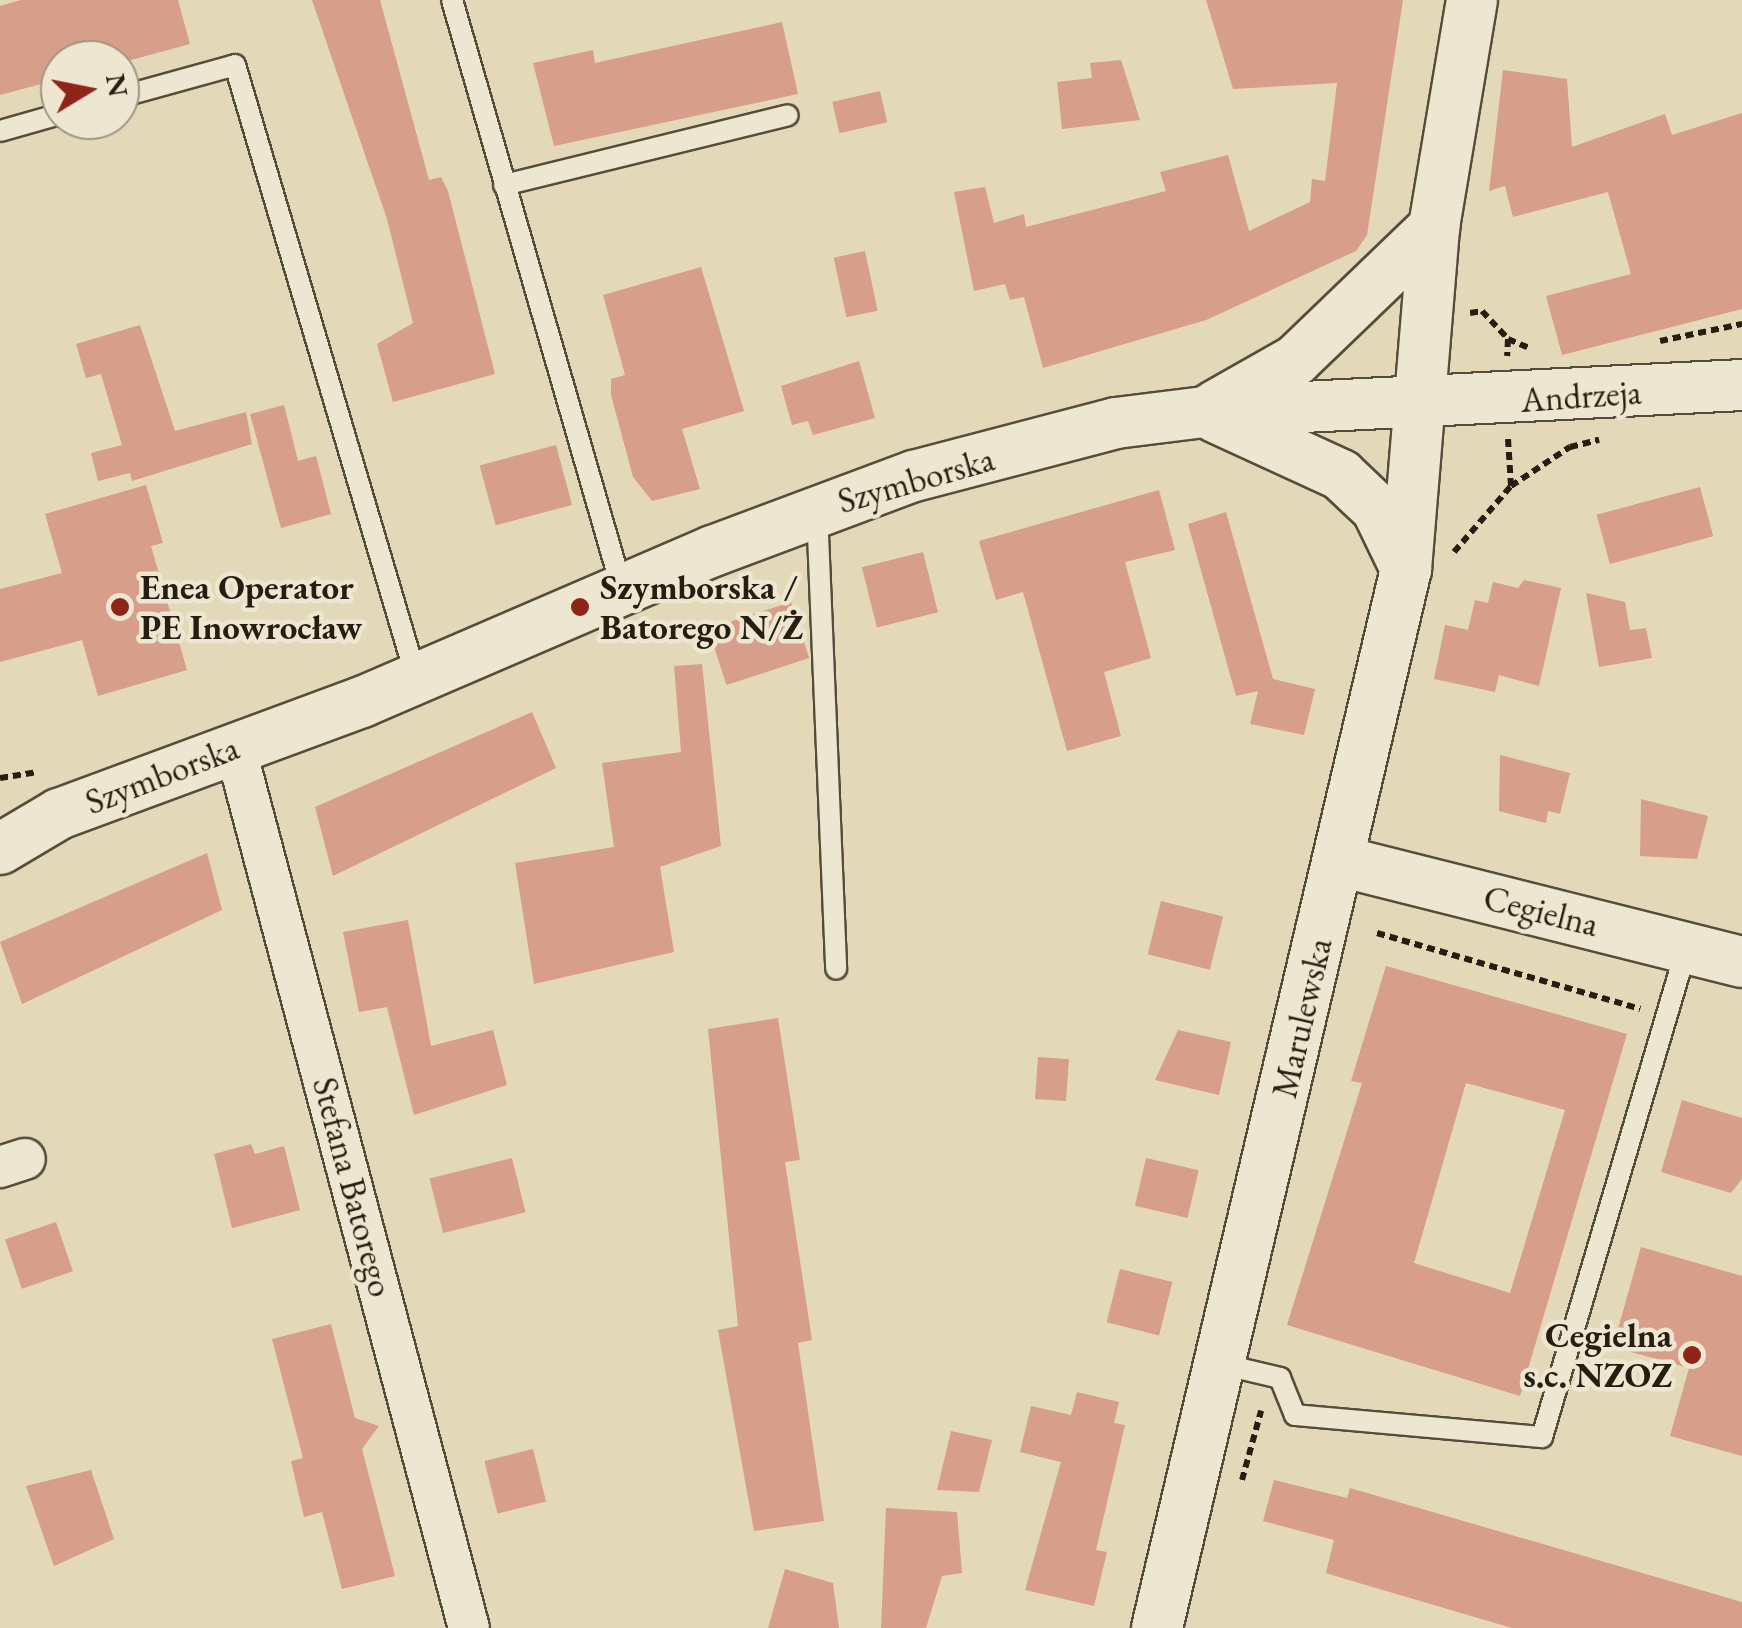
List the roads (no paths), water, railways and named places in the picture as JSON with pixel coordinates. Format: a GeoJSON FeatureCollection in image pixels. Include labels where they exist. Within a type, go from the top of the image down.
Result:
{"type":"FeatureCollection","features":[{"type":"Feature","properties":{"kind":"street"},"geometry":{"type":"LineString","coordinates":[[1420,404],[1434,227],[1472,0]]}},
{"type":"Feature","properties":{"kind":"street"},"geometry":{"type":"LineString","coordinates":[[1204,412],[1296,360],[1434,227]]}},
{"type":"Feature","properties":{"kind":"street","name":"Andrzeja"},"geometry":{"type":"LineString","coordinates":[[1420,404],[1742,385]]}},
{"type":"Feature","properties":{"kind":"street","name":"Szymborska"},"geometry":{"type":"LineString","coordinates":[[0,849],[59,814],[417,679],[816,509],[1116,423],[1204,412],[1420,404]]}},
{"type":"Feature","properties":{"kind":"street","name":"Marulewska"},"geometry":{"type":"LineString","coordinates":[[1156,1628],[1406,570],[1420,404]]}},
{"type":"Feature","properties":{"kind":"street"},"geometry":{"type":"LineString","coordinates":[[1204,412],[1341,476],[1377,510],[1406,570]]}},
{"type":"Feature","properties":{"kind":"street","name":"Stefana Batorego"},"geometry":{"type":"LineString","coordinates":[[235,748],[469,1628]]}},
{"type":"Feature","properties":{"kind":"street","name":"Szymborska"},"geometry":{"type":"LineString","coordinates":[[0,820],[59,814]]}},
{"type":"Feature","properties":{"kind":"street","name":"Cegielna"},"geometry":{"type":"LineString","coordinates":[[1340,861],[1742,962]]}},
{"type":"Feature","properties":{"kind":"lane"},"geometry":{"type":"LineString","coordinates":[[452,0],[623,590]]}},
{"type":"Feature","properties":{"kind":"lane"},"geometry":{"type":"LineString","coordinates":[[140,91],[235,64],[417,679]]}},
{"type":"Feature","properties":{"kind":"lane"},"geometry":{"type":"LineString","coordinates":[[504,185],[788,115]]}},
{"type":"Feature","properties":{"kind":"lane"},"geometry":{"type":"LineString","coordinates":[[0,131],[40,120]]}},
{"type":"Feature","properties":{"kind":"lane"},"geometry":{"type":"LineString","coordinates":[[816,509],[836,969]]}},
{"type":"Feature","properties":{"kind":"lane"},"geometry":{"type":"LineString","coordinates":[[1221,1364],[1280,1378],[1294,1415],[1542,1437],[1687,948]]}},
{"type":"Feature","properties":{"kind":"place","name":"Enea Operator PE Inowrocław"},"geometry":{"type":"Point","coordinates":[120,607]}},
{"type":"Feature","properties":{"kind":"place","name":"Szymborska / Batorego N/Ż"},"geometry":{"type":"Point","coordinates":[580,607]}},
{"type":"Feature","properties":{"kind":"place","name":"Cegielna s.c. NZOZ"},"geometry":{"type":"Point","coordinates":[1692,1355]}}]}
